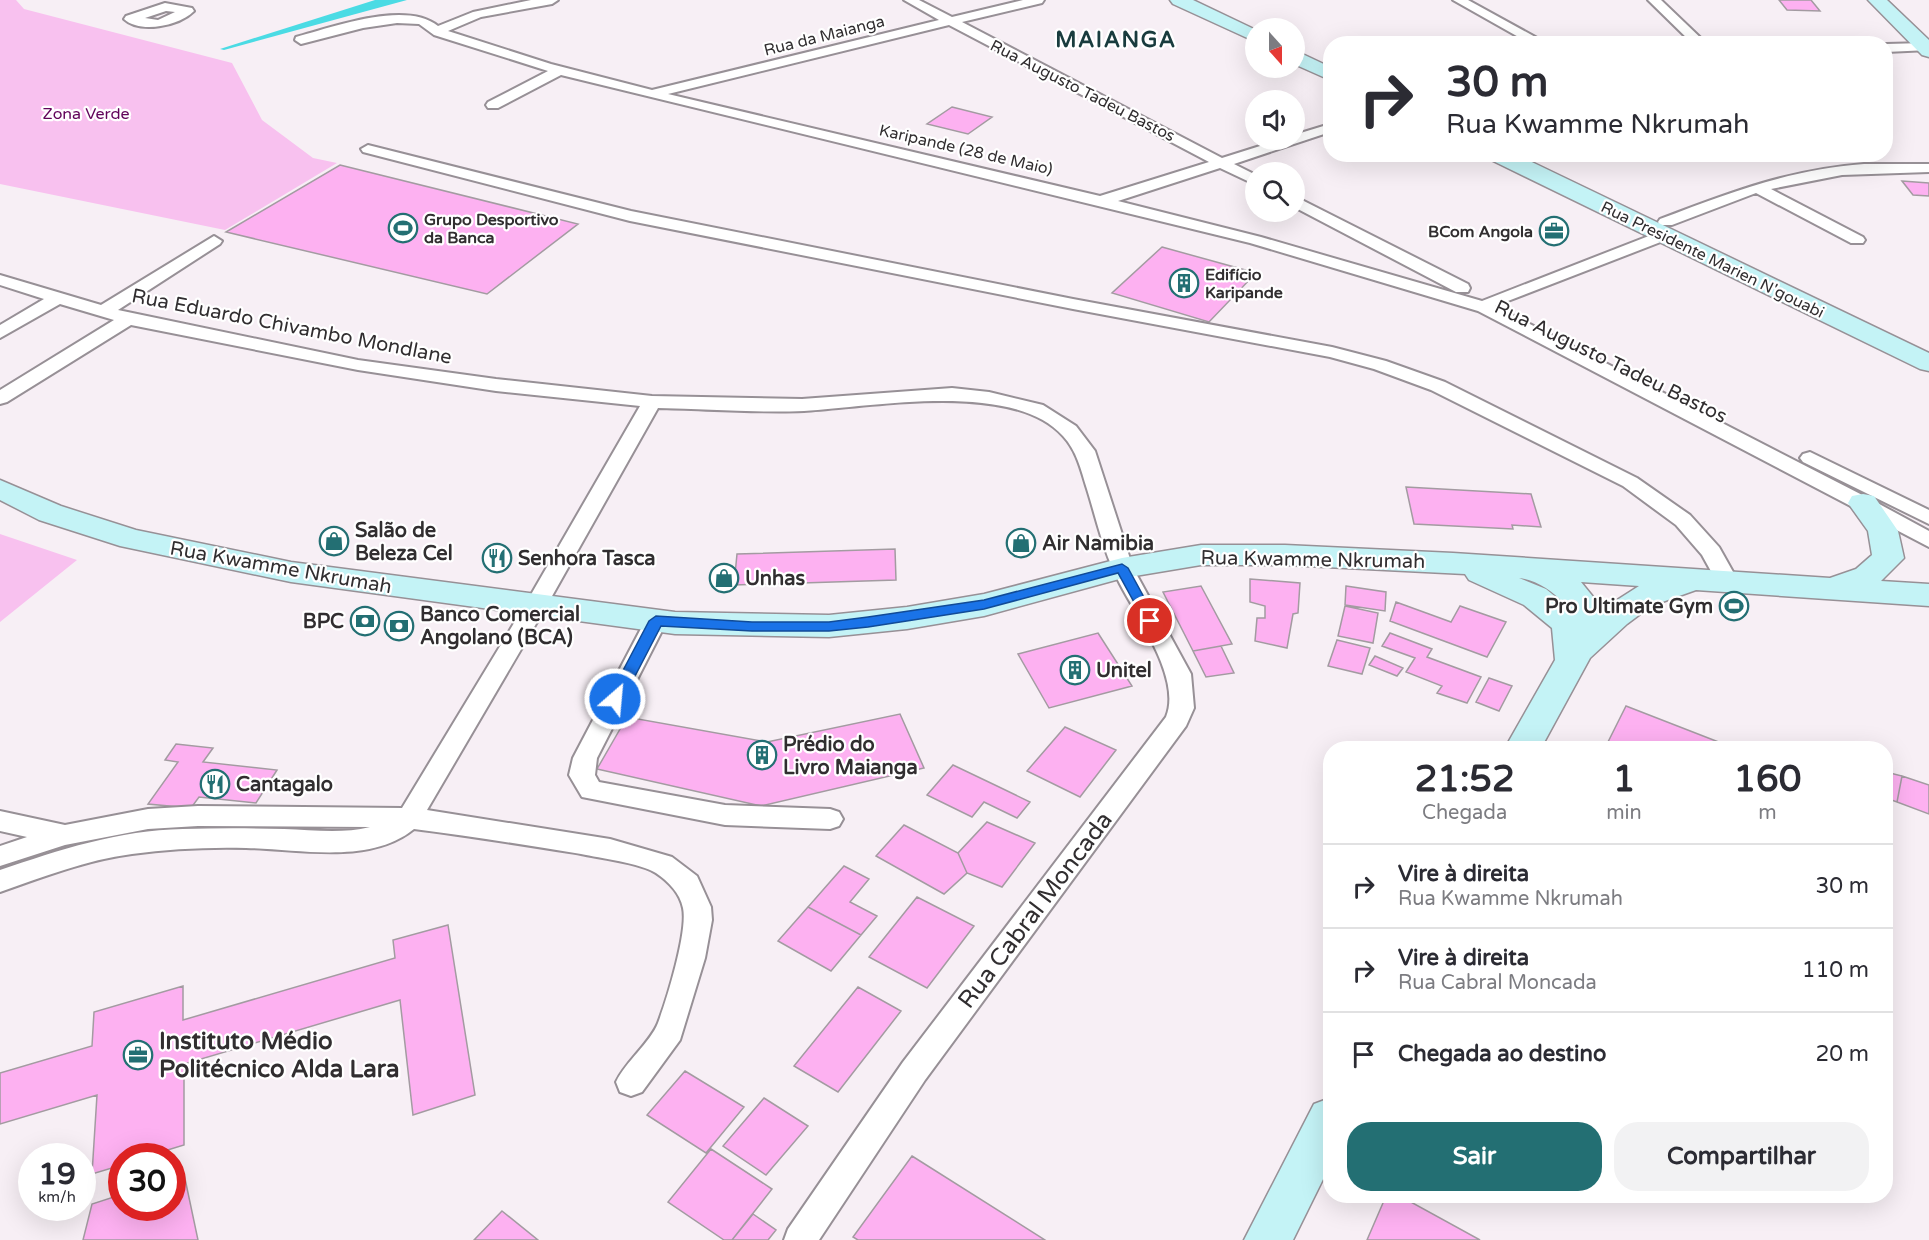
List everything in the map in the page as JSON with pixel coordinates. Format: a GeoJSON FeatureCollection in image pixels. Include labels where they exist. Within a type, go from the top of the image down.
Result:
{"type":"FeatureCollection","features":[{"type":"Feature","properties":{"kind":"street"},"geometry":{"type":"LineString","coordinates":[[177,8],[194,0]]}},
{"type":"Feature","properties":{"kind":"street"},"geometry":{"type":"LineString","coordinates":[[438,32],[447,25],[462,19],[552,0]]}},
{"type":"Feature","properties":{"kind":"street","name":"Rua Augusto Tadeu Bastos"},"geometry":{"type":"LineString","coordinates":[[910,0],[1245,175]]}},
{"type":"Feature","properties":{"kind":"street","name":"Rua da Maianga"},"geometry":{"type":"LineString","coordinates":[[653,94],[1038,0]]}},
{"type":"Feature","properties":{"kind":"street"},"geometry":{"type":"LineString","coordinates":[[1179,0],[1245,32]]}},
{"type":"Feature","properties":{"kind":"street"},"geometry":{"type":"LineString","coordinates":[[1200,0],[1245,21]]}},
{"type":"Feature","properties":{"kind":"street"},"geometry":{"type":"LineString","coordinates":[[1459,0],[1527,36]]}},
{"type":"Feature","properties":{"kind":"street"},"geometry":{"type":"LineString","coordinates":[[1654,0],[1692,36]]}},
{"type":"Feature","properties":{"kind":"street"},"geometry":{"type":"LineString","coordinates":[[1877,0],[1927,49]]}},
{"type":"Feature","properties":{"kind":"street","name":"Karipande (28 de Maio)"},"geometry":{"type":"LineString","coordinates":[[301,40],[372,24],[402,20],[423,21],[438,32],[560,70],[1105,200],[1340,262],[1487,305]]}},
{"type":"Feature","properties":{"kind":"street"},"geometry":{"type":"LineString","coordinates":[[1893,48],[1927,49]]}},
{"type":"Feature","properties":{"kind":"street"},"geometry":{"type":"LineString","coordinates":[[1305,50],[1323,59]]}},
{"type":"Feature","properties":{"kind":"street"},"geometry":{"type":"LineString","coordinates":[[1305,62],[1323,70]]}},
{"type":"Feature","properties":{"kind":"street"},"geometry":{"type":"LineString","coordinates":[[493,105],[560,70]]}},
{"type":"Feature","properties":{"kind":"street"},"geometry":{"type":"LineString","coordinates":[[1105,200],[1224,164],[1323,130]]}},
{"type":"Feature","properties":{"kind":"street"},"geometry":{"type":"LineString","coordinates":[[368,149],[630,216],[1050,300],[1332,352],[1380,365],[1438,386],[1630,482],[1683,520],[1711,552],[1726,579],[1677,585],[1649,594],[1618,612],[1571,659]]}},
{"type":"Feature","properties":{"kind":"street","name":"Rua Presidente Marien N'gouabi"},"geometry":{"type":"LineString","coordinates":[[1515,162],[1929,347]]}},
{"type":"Feature","properties":{"kind":"street","name":"Rua Presidente Marien N'gouabi"},"geometry":{"type":"LineString","coordinates":[[1540,162],[1929,363]]}},
{"type":"Feature","properties":{"kind":"street"},"geometry":{"type":"LineString","coordinates":[[1487,305],[1758,188],[1834,172],[1929,168]]}},
{"type":"Feature","properties":{"kind":"street"},"geometry":{"type":"LineString","coordinates":[[1758,188],[1857,240]]}},
{"type":"Feature","properties":{"kind":"street","name":"Rua Augusto Tadeu Bastos"},"geometry":{"type":"LineString","coordinates":[[1305,207],[1929,540]]}},
{"type":"Feature","properties":{"kind":"street"},"geometry":{"type":"LineString","coordinates":[[103,312],[213,240]]}},
{"type":"Feature","properties":{"kind":"street"},"geometry":{"type":"LineString","coordinates":[[1340,262],[1367,266],[1388,264],[1391,257],[1388,251]]}},
{"type":"Feature","properties":{"kind":"street","name":"Rua Eduardo Chivambo Mondlane"},"geometry":{"type":"LineString","coordinates":[[0,280],[129,319],[358,365],[496,385],[652,402],[802,405],[951,394],[989,398],[1036,409],[1069,430],[1085,451],[1122,568]]}},
{"type":"Feature","properties":{"kind":"street"},"geometry":{"type":"LineString","coordinates":[[0,333],[58,298]]}},
{"type":"Feature","properties":{"kind":"street","name":"Rua Augusto Tadeu Bastos"},"geometry":{"type":"LineString","coordinates":[[1487,305],[1584,345],[1929,518]]}},
{"type":"Feature","properties":{"kind":"street"},"geometry":{"type":"LineString","coordinates":[[0,398],[129,319]]}},
{"type":"Feature","properties":{"kind":"street"},"geometry":{"type":"LineString","coordinates":[[5,867],[139,843],[179,839],[244,838],[352,842],[392,832],[410,818],[536,605],[652,402]]}},
{"type":"Feature","properties":{"kind":"street","name":"Rua Kwamme Nkrumah"},"geometry":{"type":"LineString","coordinates":[[0,489],[50,513],[131,539],[291,572],[656,621],[752,627],[829,626],[984,605],[1122,568],[1201,555],[1285,555],[1453,563],[1726,579],[1929,595]]}},
{"type":"Feature","properties":{"kind":"street"},"geometry":{"type":"LineString","coordinates":[[1833,588],[1867,576],[1888,558],[1883,531],[1863,503]]}},
{"type":"Feature","properties":{"kind":"street"},"geometry":{"type":"LineString","coordinates":[[1453,563],[1494,578],[1535,597],[1568,624],[1571,659]]}},
{"type":"Feature","properties":{"kind":"street","name":"Rua Cabral Moncada"},"geometry":{"type":"LineString","coordinates":[[800,1240],[914,1071],[1178,720],[1182,701],[1179,674],[1122,568]]}},
{"type":"Feature","properties":{"kind":"street"},"geometry":{"type":"LineString","coordinates":[[1527,741],[1585,636],[1589,613],[1567,586],[1529,568]]}},
{"type":"Feature","properties":{"kind":"street"},"geometry":{"type":"LineString","coordinates":[[656,621],[585,758],[582,775],[591,789],[725,815],[830,819]]}},
{"type":"Feature","properties":{"kind":"street"},"geometry":{"type":"LineString","coordinates":[[5,867],[64,835],[148,819],[198,816],[410,818],[610,849],[663,864],[687,884],[697,907],[698,920],[691,958],[670,1031],[631,1082]]}},
{"type":"Feature","properties":{"kind":"street"},"geometry":{"type":"LineString","coordinates":[[0,821],[64,835]]}},
{"type":"Feature","properties":{"kind":"street"},"geometry":{"type":"LineString","coordinates":[[1268,1240],[1323,1133]]}},
{"type":"Feature","properties":{"kind":"green space","name":"Zona Verde"},"geometry":{"type":"Polygon","coordinates":[[[0,0],[16,0],[24,9],[232,63],[262,120],[313,158],[337,163],[225,230],[0,184],[0,0]]]}},
{"type":"Feature","properties":{"kind":"green space"},"geometry":{"type":"Polygon","coordinates":[[[0,534],[77,560],[0,622],[0,534]]]}},
{"type":"Feature","properties":{"kind":"water"},"geometry":{"type":"Polygon","coordinates":[[[375,0],[407,0],[224,50],[220,49],[375,0]]]}},
{"type":"Feature","properties":{"kind":"building"},"geometry":{"type":"Polygon","coordinates":[[[1779,0],[1811,0],[1820,11],[1787,10],[1779,0]]]}},
{"type":"Feature","properties":{"kind":"building"},"geometry":{"type":"Polygon","coordinates":[[[952,107],[992,117],[968,134],[927,124],[952,107]]]}},
{"type":"Feature","properties":{"kind":"building","name":"Grupo Desportivo da Banca"},"geometry":{"type":"Polygon","coordinates":[[[340,165],[578,224],[487,294],[226,232],[340,165]]]}},
{"type":"Feature","properties":{"kind":"building"},"geometry":{"type":"Polygon","coordinates":[[[1902,181],[1929,183],[1929,196],[1913,195],[1902,181]]]}},
{"type":"Feature","properties":{"kind":"building","name":"Edifício Karipande"},"geometry":{"type":"Polygon","coordinates":[[[1162,247],[1256,273],[1209,322],[1112,293],[1162,247]]]}},
{"type":"Feature","properties":{"kind":"building"},"geometry":{"type":"Polygon","coordinates":[[[1406,487],[1531,494],[1541,527],[1512,525],[1513,529],[1414,524],[1406,487]]]}},
{"type":"Feature","properties":{"kind":"building"},"geometry":{"type":"Polygon","coordinates":[[[895,549],[896,580],[734,585],[737,554],[895,549]]]}},
{"type":"Feature","properties":{"kind":"building"},"geometry":{"type":"Polygon","coordinates":[[[1250,579],[1300,583],[1298,613],[1293,614],[1287,648],[1255,641],[1257,618],[1265,618],[1265,606],[1250,602],[1250,579]]]}},
{"type":"Feature","properties":{"kind":"building"},"geometry":{"type":"Polygon","coordinates":[[[1201,586],[1232,644],[1193,651],[1163,592],[1201,586]]]}},
{"type":"Feature","properties":{"kind":"building"},"geometry":{"type":"Polygon","coordinates":[[[1346,586],[1386,592],[1385,611],[1345,605],[1346,586]]]}},
{"type":"Feature","properties":{"kind":"building"},"geometry":{"type":"Polygon","coordinates":[[[1396,602],[1451,622],[1460,606],[1506,622],[1487,657],[1390,621],[1396,602]]]}},
{"type":"Feature","properties":{"kind":"building"},"geometry":{"type":"Polygon","coordinates":[[[1345,606],[1378,613],[1373,643],[1338,636],[1345,606]]]}},
{"type":"Feature","properties":{"kind":"building","name":"Unitel"},"geometry":{"type":"Polygon","coordinates":[[[1098,633],[1132,686],[1049,708],[1018,654],[1098,633]]]}},
{"type":"Feature","properties":{"kind":"building"},"geometry":{"type":"Polygon","coordinates":[[[1390,633],[1432,649],[1427,657],[1481,677],[1467,703],[1437,693],[1442,686],[1406,672],[1415,658],[1382,646],[1390,633]]]}},
{"type":"Feature","properties":{"kind":"building"},"geometry":{"type":"Polygon","coordinates":[[[1337,640],[1370,648],[1362,674],[1328,666],[1337,640]]]}},
{"type":"Feature","properties":{"kind":"building"},"geometry":{"type":"Polygon","coordinates":[[[1221,646],[1234,673],[1206,677],[1193,651],[1221,646]]]}},
{"type":"Feature","properties":{"kind":"building"},"geometry":{"type":"Polygon","coordinates":[[[1375,656],[1403,668],[1397,676],[1369,665],[1375,656]]]}},
{"type":"Feature","properties":{"kind":"building"},"geometry":{"type":"Polygon","coordinates":[[[1489,678],[1512,686],[1499,711],[1476,702],[1489,678]]]}},
{"type":"Feature","properties":{"kind":"building"},"geometry":{"type":"Polygon","coordinates":[[[1626,706],[1716,741],[1608,741],[1626,706]]]}},
{"type":"Feature","properties":{"kind":"building","name":"Prédio do Livro Maianga"},"geometry":{"type":"Polygon","coordinates":[[[900,714],[924,768],[761,806],[597,769],[627,717],[767,742],[900,714]]]}},
{"type":"Feature","properties":{"kind":"building"},"geometry":{"type":"Polygon","coordinates":[[[1065,727],[1116,750],[1080,797],[1027,771],[1065,727]]]}},
{"type":"Feature","properties":{"kind":"building","name":"Cantagalo"},"geometry":{"type":"Polygon","coordinates":[[[176,744],[213,748],[203,762],[277,770],[256,803],[199,797],[191,808],[148,804],[178,762],[165,760],[176,744]]]}},
{"type":"Feature","properties":{"kind":"building"},"geometry":{"type":"Polygon","coordinates":[[[953,765],[1030,802],[1017,818],[984,802],[972,817],[927,795],[953,765]]]}},
{"type":"Feature","properties":{"kind":"building"},"geometry":{"type":"Polygon","coordinates":[[[1893,774],[1902,776],[1897,802],[1893,801],[1893,774]]]}},
{"type":"Feature","properties":{"kind":"building"},"geometry":{"type":"Polygon","coordinates":[[[1902,776],[1929,785],[1929,814],[1897,802],[1902,776]]]}},
{"type":"Feature","properties":{"kind":"building"},"geometry":{"type":"Polygon","coordinates":[[[987,822],[1035,843],[1002,887],[967,873],[958,853],[987,822]]]}},
{"type":"Feature","properties":{"kind":"building"},"geometry":{"type":"Polygon","coordinates":[[[904,825],[958,853],[967,873],[944,894],[876,856],[904,825]]]}},
{"type":"Feature","properties":{"kind":"building"},"geometry":{"type":"Polygon","coordinates":[[[844,866],[869,879],[850,902],[877,916],[861,935],[808,907],[844,866]]]}},
{"type":"Feature","properties":{"kind":"building"},"geometry":{"type":"Polygon","coordinates":[[[917,897],[974,926],[927,988],[869,957],[917,897]]]}},
{"type":"Feature","properties":{"kind":"building"},"geometry":{"type":"Polygon","coordinates":[[[808,907],[861,935],[831,971],[778,941],[808,907]]]}},
{"type":"Feature","properties":{"kind":"building","name":"Instituto Médio Politécnico Alda Lara"},"geometry":{"type":"Polygon","coordinates":[[[448,925],[475,1095],[413,1115],[400,1000],[184,1064],[184,1143],[108,1143],[108,1169],[96,1173],[96,1143],[94,1143],[97,1095],[0,1124],[0,1073],[92,1046],[94,1012],[183,986],[183,1020],[395,958],[393,940],[448,925]]]}},
{"type":"Feature","properties":{"kind":"building"},"geometry":{"type":"Polygon","coordinates":[[[858,987],[901,1011],[838,1092],[794,1066],[858,987]]]}},
{"type":"Feature","properties":{"kind":"building"},"geometry":{"type":"Polygon","coordinates":[[[685,1071],[744,1107],[706,1153],[647,1115],[685,1071]]]}},
{"type":"Feature","properties":{"kind":"building"},"geometry":{"type":"Polygon","coordinates":[[[764,1098],[808,1126],[766,1175],[723,1146],[764,1098]]]}},
{"type":"Feature","properties":{"kind":"building"},"geometry":{"type":"Polygon","coordinates":[[[711,1149],[772,1189],[732,1240],[724,1240],[668,1202],[711,1149]]]}},
{"type":"Feature","properties":{"kind":"building"},"geometry":{"type":"Polygon","coordinates":[[[912,1156],[1045,1240],[858,1240],[853,1237],[912,1156]]]}},
{"type":"Feature","properties":{"kind":"building"},"geometry":{"type":"Polygon","coordinates":[[[186,1183],[198,1240],[83,1240],[88,1221],[96,1221],[96,1203],[108,1199],[108,1221],[186,1221],[186,1183]]]}},
{"type":"Feature","properties":{"kind":"building"},"geometry":{"type":"Polygon","coordinates":[[[1383,1203],[1413,1203],[1480,1240],[1367,1240],[1383,1203]]]}},
{"type":"Feature","properties":{"kind":"building"},"geometry":{"type":"Polygon","coordinates":[[[502,1211],[538,1240],[474,1240],[502,1211]]]}},
{"type":"Feature","properties":{"kind":"building"},"geometry":{"type":"Polygon","coordinates":[[[753,1214],[776,1230],[768,1240],[732,1240],[753,1214]]]}},
{"type":"Feature","properties":{"kind":"place","name":"Grupo Desportivo da Banca"},"geometry":{"type":"Point","coordinates":[403,228]}},
{"type":"Feature","properties":{"kind":"place","name":"BCom Angola"},"geometry":{"type":"Point","coordinates":[1554,231]}},
{"type":"Feature","properties":{"kind":"place","name":"Edifício Karipande"},"geometry":{"type":"Point","coordinates":[1184,283]}},
{"type":"Feature","properties":{"kind":"place","name":"Salão de Beleza Cel"},"geometry":{"type":"Point","coordinates":[334,541]}},
{"type":"Feature","properties":{"kind":"place","name":"Air Namibia"},"geometry":{"type":"Point","coordinates":[1021,543]}},
{"type":"Feature","properties":{"kind":"place","name":"Senhora Tasca"},"geometry":{"type":"Point","coordinates":[497,558]}},
{"type":"Feature","properties":{"kind":"place","name":"Unhas"},"geometry":{"type":"Point","coordinates":[724,578]}},
{"type":"Feature","properties":{"kind":"place","name":"Pro Ultimate Gym"},"geometry":{"type":"Point","coordinates":[1734,606]}},
{"type":"Feature","properties":{"kind":"place","name":"BPC"},"geometry":{"type":"Point","coordinates":[365,621]}},
{"type":"Feature","properties":{"kind":"place","name":"Banco Comercial Angolano (BCA)"},"geometry":{"type":"Point","coordinates":[399,626]}},
{"type":"Feature","properties":{"kind":"place","name":"Unitel"},"geometry":{"type":"Point","coordinates":[1075,670]}},
{"type":"Feature","properties":{"kind":"place","name":"Prédio do Livro Maianga"},"geometry":{"type":"Point","coordinates":[762,755]}},
{"type":"Feature","properties":{"kind":"place","name":"Cantagalo"},"geometry":{"type":"Point","coordinates":[215,784]}},
{"type":"Feature","properties":{"kind":"place","name":"Instituto Médio Politécnico Alda Lara"},"geometry":{"type":"Point","coordinates":[138,1055]}},
{"type":"Feature","properties":{"kind":"district","name":"MAIANGA"},"geometry":{"type":"Point","coordinates":[1116,39]}},
{"type":"Feature","properties":{"kind":"route"},"geometry":{"type":"LineString","coordinates":[[615,699],[656,621],[752,627],[829,626],[907,618],[984,605],[1122,568],[1150,621]]}}]}
